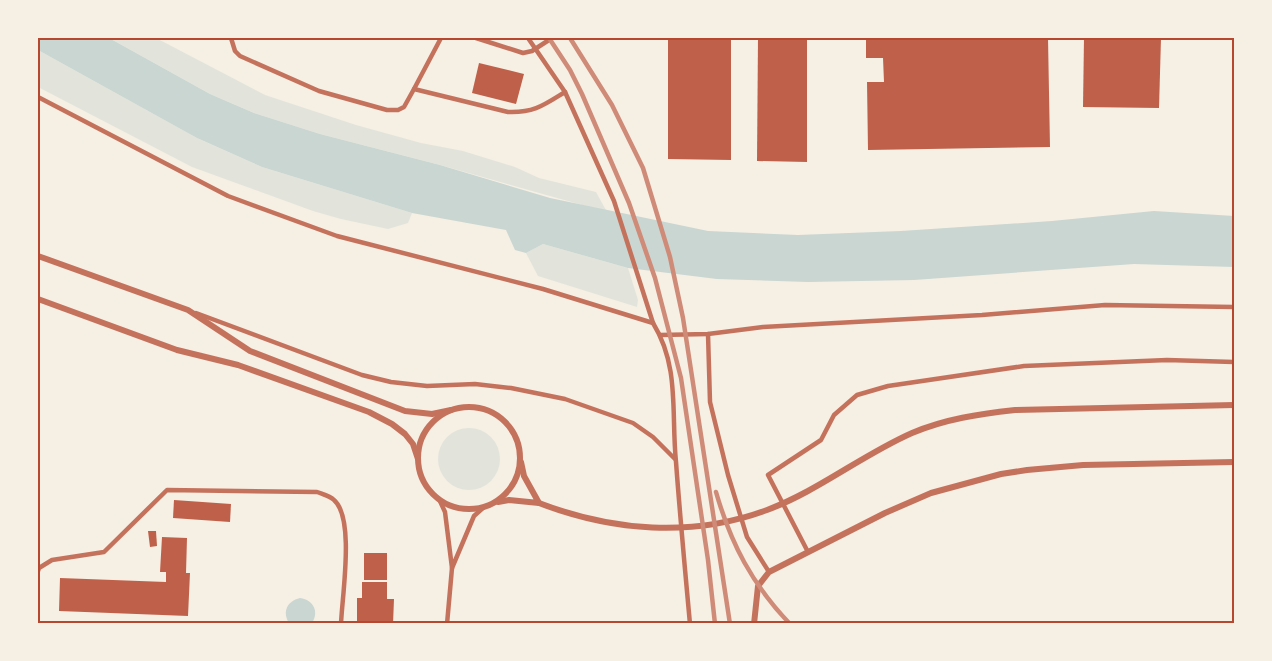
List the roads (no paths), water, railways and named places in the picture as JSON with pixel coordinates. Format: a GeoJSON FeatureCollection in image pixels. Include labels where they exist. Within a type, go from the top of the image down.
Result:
{"type":"FeatureCollection","features":[{"type":"Feature","properties":{"kind":"street"},"geometry":{"type":"LineString","coordinates":[[38,256],[188,310],[250,351],[405,411],[432,414],[472,407],[493,412],[514,432],[519,445],[524,476],[542,504]]}},
{"type":"Feature","properties":{"kind":"street"},"geometry":{"type":"LineString","coordinates":[[38,299],[177,350],[238,365],[369,412],[405,434],[413,444],[424,482],[439,499],[460,508],[484,507],[494,502],[512,487],[521,460]]}},
{"type":"Feature","properties":{"kind":"street"},"geometry":{"type":"LineString","coordinates":[[494,502],[509,500],[542,504],[584,518],[636,528],[665,529],[720,524],[777,506],[885,446],[945,421],[982,414],[1059,408],[1234,405]]}},
{"type":"Feature","properties":{"kind":"street"},"geometry":{"type":"LineString","coordinates":[[418,459],[419,446],[429,425],[437,416],[451,410]]}},
{"type":"Feature","properties":{"kind":"street"},"geometry":{"type":"LineString","coordinates":[[754,624],[758,586],[769,572],[885,513],[930,493],[1001,474],[1027,470],[1083,465],[1234,462]]}},
{"type":"Feature","properties":{"kind":"lane"},"geometry":{"type":"LineString","coordinates":[[231,38],[232,45],[240,56],[319,91],[387,110],[398,110],[404,106],[441,38]]}},
{"type":"Feature","properties":{"kind":"lane"},"geometry":{"type":"LineString","coordinates":[[476,38],[518,52],[537,49],[552,38]]}},
{"type":"Feature","properties":{"kind":"lane"},"geometry":{"type":"LineString","coordinates":[[528,38],[565,92],[614,201],[653,323],[671,365],[674,390],[675,459],[690,624]]}},
{"type":"Feature","properties":{"kind":"lane"},"geometry":{"type":"LineString","coordinates":[[414,89],[508,112],[539,108],[565,92]]}},
{"type":"Feature","properties":{"kind":"lane"},"geometry":{"type":"LineString","coordinates":[[38,97],[228,196],[315,228],[337,236],[543,289],[653,323]]}},
{"type":"Feature","properties":{"kind":"lane"},"geometry":{"type":"LineString","coordinates":[[660,335],[708,334],[763,327],[982,315],[1105,305],[1234,307]]}},
{"type":"Feature","properties":{"kind":"lane"},"geometry":{"type":"LineString","coordinates":[[188,310],[362,375],[391,382],[428,386],[475,384],[511,388],[565,399],[633,423],[653,437],[675,459]]}},
{"type":"Feature","properties":{"kind":"lane"},"geometry":{"type":"LineString","coordinates":[[708,334],[710,402],[728,475],[747,537],[769,572]]}},
{"type":"Feature","properties":{"kind":"lane"},"geometry":{"type":"LineString","coordinates":[[808,552],[768,475],[821,440],[834,415],[857,395],[888,386],[1024,366],[1167,360],[1234,362]]}},
{"type":"Feature","properties":{"kind":"lane"},"geometry":{"type":"LineString","coordinates":[[38,571],[52,560],[104,552],[167,490],[317,492],[335,501],[345,518],[346,540],[340,624]]}},
{"type":"Feature","properties":{"kind":"lane"},"geometry":{"type":"LineString","coordinates":[[439,499],[445,512],[452,568],[447,624]]}},
{"type":"Feature","properties":{"kind":"lane"},"geometry":{"type":"LineString","coordinates":[[452,568],[474,516],[484,507]]}},
{"type":"Feature","properties":{"kind":"railway"},"geometry":{"type":"LineString","coordinates":[[549,38],[570,70],[582,94],[629,203],[655,278],[681,378],[708,560],[715,624]]}},
{"type":"Feature","properties":{"kind":"railway"},"geometry":{"type":"LineString","coordinates":[[570,38],[612,105],[643,168],[670,257],[683,318],[730,624]]}},
{"type":"Feature","properties":{"kind":"railway"},"geometry":{"type":"LineString","coordinates":[[716,492],[744,562],[765,594],[790,624]]}}]}
